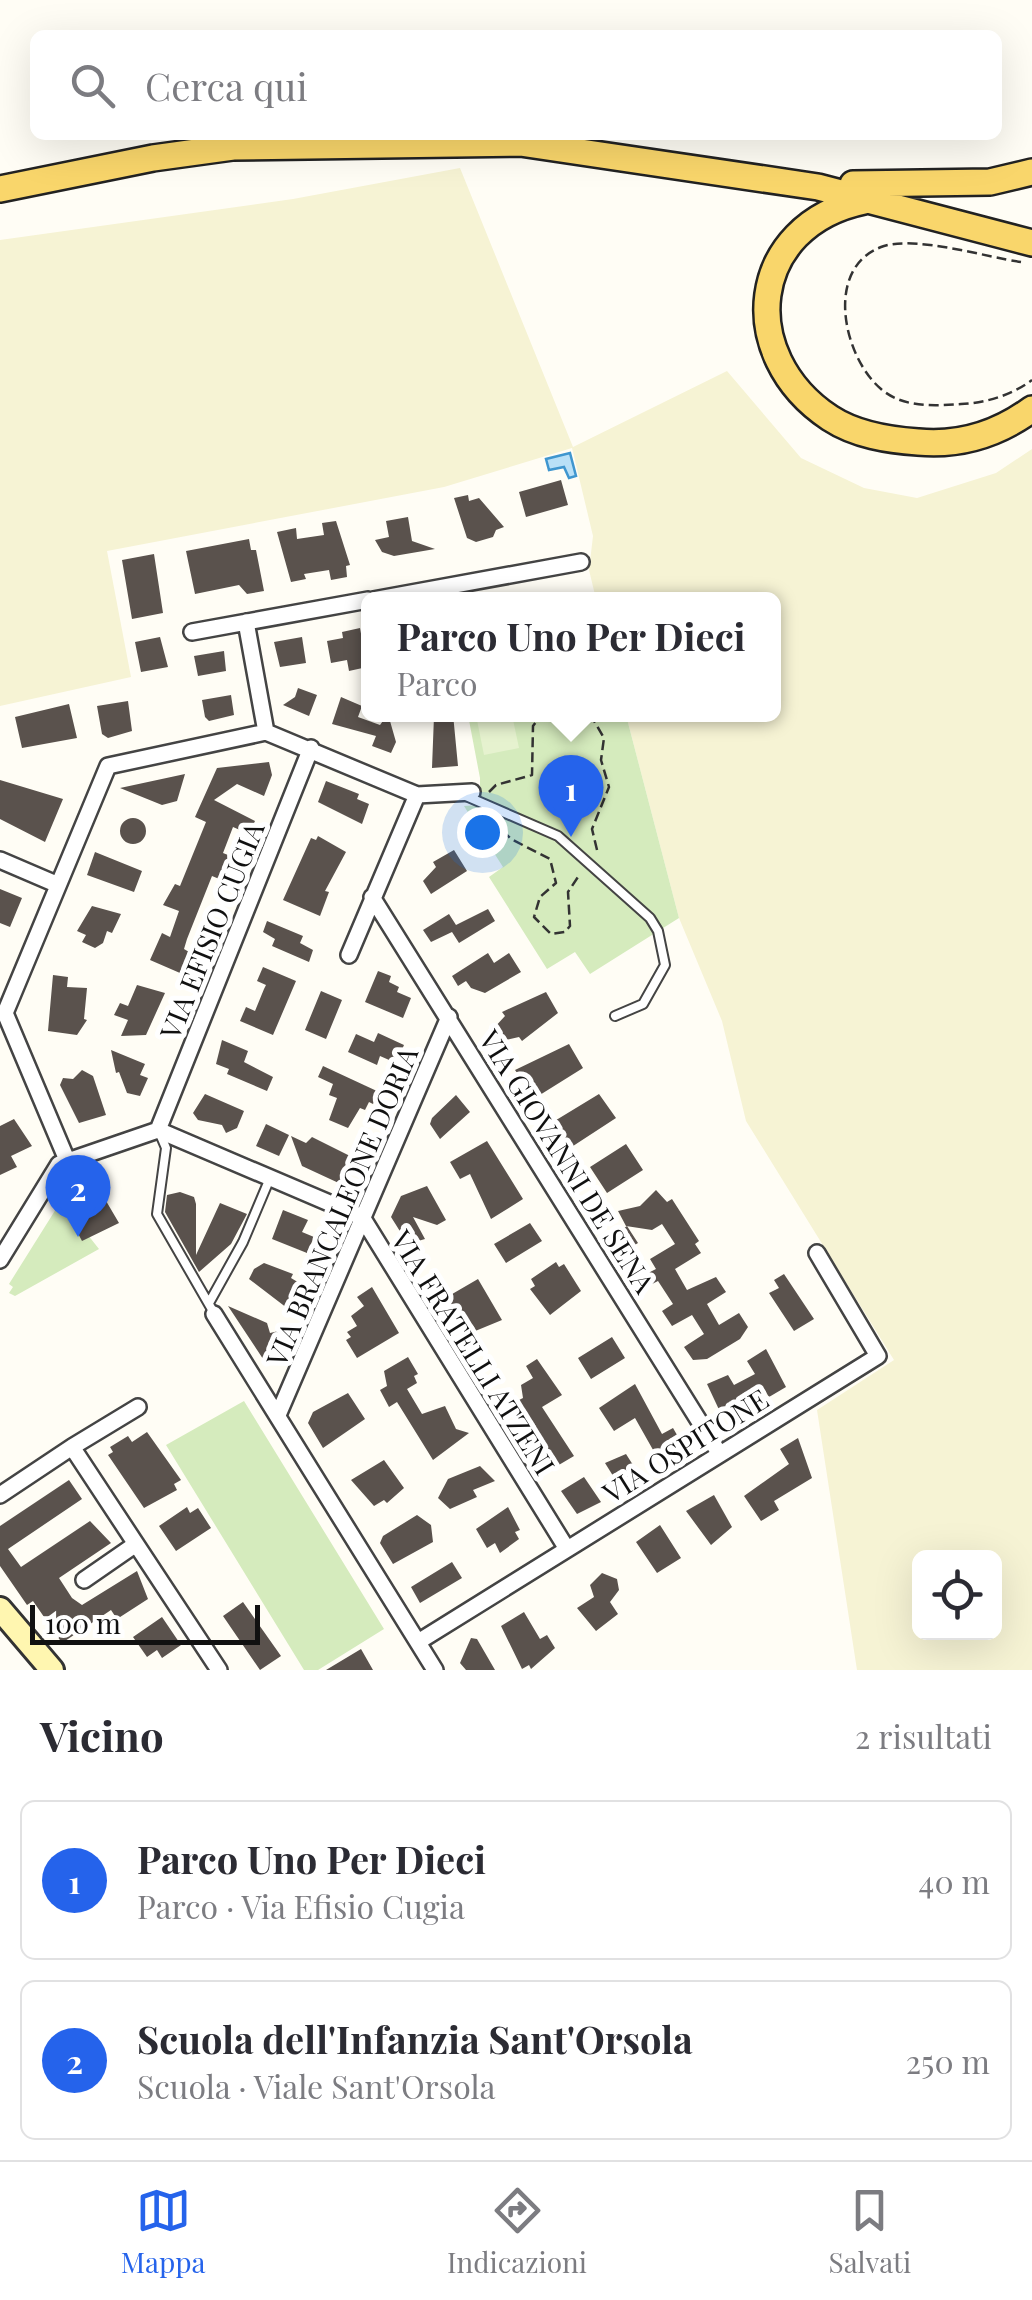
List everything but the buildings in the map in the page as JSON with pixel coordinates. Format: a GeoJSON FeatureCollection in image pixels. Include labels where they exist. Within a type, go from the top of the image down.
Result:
{"type":"FeatureCollection","features":[{"type":"Feature","properties":{"kind":"main road"},"geometry":{"type":"LineString","coordinates":[[0,189],[153,158],[233,147],[520,143],[818,187],[1032,243]]}},
{"type":"Feature","properties":{"kind":"main road"},"geometry":{"type":"LineString","coordinates":[[818,187],[990,182],[1032,172]]}},
{"type":"Feature","properties":{"kind":"main road"},"geometry":{"type":"LineString","coordinates":[[873,199],[836,207],[816,218],[790,241],[778,260],[765,302],[768,324],[790,377],[831,418],[893,440],[957,442],[984,436],[1032,409]]}},
{"type":"Feature","properties":{"kind":"street"},"geometry":{"type":"LineString","coordinates":[[415,592],[581,562]]}},
{"type":"Feature","properties":{"kind":"street"},"geometry":{"type":"LineString","coordinates":[[192,632],[361,602]]}},
{"type":"Feature","properties":{"kind":"street"},"geometry":{"type":"LineString","coordinates":[[246,622],[266,732]]}},
{"type":"Feature","properties":{"kind":"street"},"geometry":{"type":"LineString","coordinates":[[67,1160],[4,1013],[108,766],[266,732],[417,794],[473,792]]}},
{"type":"Feature","properties":{"kind":"street","name":"VIA EFISIO CUGIA"},"geometry":{"type":"LineString","coordinates":[[158,1130],[311,748]]}},
{"type":"Feature","properties":{"kind":"street"},"geometry":{"type":"LineString","coordinates":[[350,955],[417,794]]}},
{"type":"Feature","properties":{"kind":"street"},"geometry":{"type":"LineString","coordinates":[[0,860],[56,884]]}},
{"type":"Feature","properties":{"kind":"street","name":"VIA GIOVANNI DE SENA"},"geometry":{"type":"LineString","coordinates":[[372,897],[718,1453]]}},
{"type":"Feature","properties":{"kind":"street","name":"VIA BRANCALEONE DORIA"},"geometry":{"type":"LineString","coordinates":[[278,1415],[449,1016]]}},
{"type":"Feature","properties":{"kind":"street"},"geometry":{"type":"LineString","coordinates":[[0,1260],[59,1164],[158,1130]]}},
{"type":"Feature","properties":{"kind":"street","name":"VIA FRATELLI ATZENI"},"geometry":{"type":"LineString","coordinates":[[158,1130],[362,1217],[567,1548]]}},
{"type":"Feature","properties":{"kind":"street","name":"VIA OSPITONE"},"geometry":{"type":"LineString","coordinates":[[418,1642],[878,1356],[817,1253]]}},
{"type":"Feature","properties":{"kind":"street"},"geometry":{"type":"LineString","coordinates":[[211,1308],[435,1670]]}},
{"type":"Feature","properties":{"kind":"street"},"geometry":{"type":"LineString","coordinates":[[0,1495],[138,1406]]}},
{"type":"Feature","properties":{"kind":"street"},"geometry":{"type":"LineString","coordinates":[[72,1447],[218,1670]]}},
{"type":"Feature","properties":{"kind":"street"},"geometry":{"type":"LineString","coordinates":[[84,1580],[136,1544]]}},
{"type":"Feature","properties":{"kind":"street"},"geometry":{"type":"LineString","coordinates":[[0,1608],[52,1670]]}},
{"type":"Feature","properties":{"kind":"lane"},"geometry":{"type":"LineString","coordinates":[[473,792],[558,836],[650,918],[658,932],[665,964],[642,1004],[616,1016]]}},
{"type":"Feature","properties":{"kind":"lane"},"geometry":{"type":"LineString","coordinates":[[158,1130],[166,1148],[157,1214],[211,1308]]}},
{"type":"Feature","properties":{"kind":"lane"},"geometry":{"type":"LineString","coordinates":[[211,1308],[270,1178]]}},
{"type":"Feature","properties":{"kind":"path"},"geometry":{"type":"LineString","coordinates":[[1032,264],[913,244],[884,246],[852,277],[845,297],[846,329],[855,356],[882,390],[922,406],[971,404],[1016,392],[1032,380]]}},
{"type":"Feature","properties":{"kind":"path"},"geometry":{"type":"LineString","coordinates":[[473,792],[532,774],[537,722]]}},
{"type":"Feature","properties":{"kind":"shaded area"},"geometry":{"type":"Polygon","coordinates":[[[460,168],[573,447],[727,371],[801,458],[864,488],[917,498],[996,473],[1032,449],[1032,1670],[857,1670],[817,1410],[894,1360],[746,1121],[722,1021],[679,918],[628,722],[781,722],[781,592],[594,592],[589,570],[593,536],[572,448],[444,487],[107,551],[131,677],[0,706],[0,240],[293,199],[460,168]]]}},
{"type":"Feature","properties":{"kind":"green space"},"geometry":{"type":"Polygon","coordinates":[[[469,722],[628,722],[679,918],[590,974],[575,952],[547,969],[489,877],[503,867],[464,806],[480,805],[480,778],[469,722]]]}},
{"type":"Feature","properties":{"kind":"green space"},"geometry":{"type":"Polygon","coordinates":[[[477,722],[513,722],[519,748],[484,755],[477,722]]]}},
{"type":"Feature","properties":{"kind":"green space"},"geometry":{"type":"Polygon","coordinates":[[[61,1201],[99,1249],[15,1296],[9,1293],[13,1287],[9,1284],[61,1201]]]}},
{"type":"Feature","properties":{"kind":"green space"},"geometry":{"type":"Polygon","coordinates":[[[244,1401],[384,1629],[318,1670],[304,1670],[166,1445],[244,1401]]]}},
{"type":"Feature","properties":{"kind":"water"},"geometry":{"type":"Polygon","coordinates":[[[570,453],[576,476],[569,478],[564,467],[549,470],[546,459],[570,453]]]}},
{"type":"Feature","properties":{"kind":"place","name":"Parco Uno Per Dieci"},"geometry":{"type":"Point","coordinates":[571,837]}},
{"type":"Feature","properties":{"kind":"place","name":"Scuola dell'Infanzia Sant'Orsola"},"geometry":{"type":"Point","coordinates":[78,1237]}}]}
